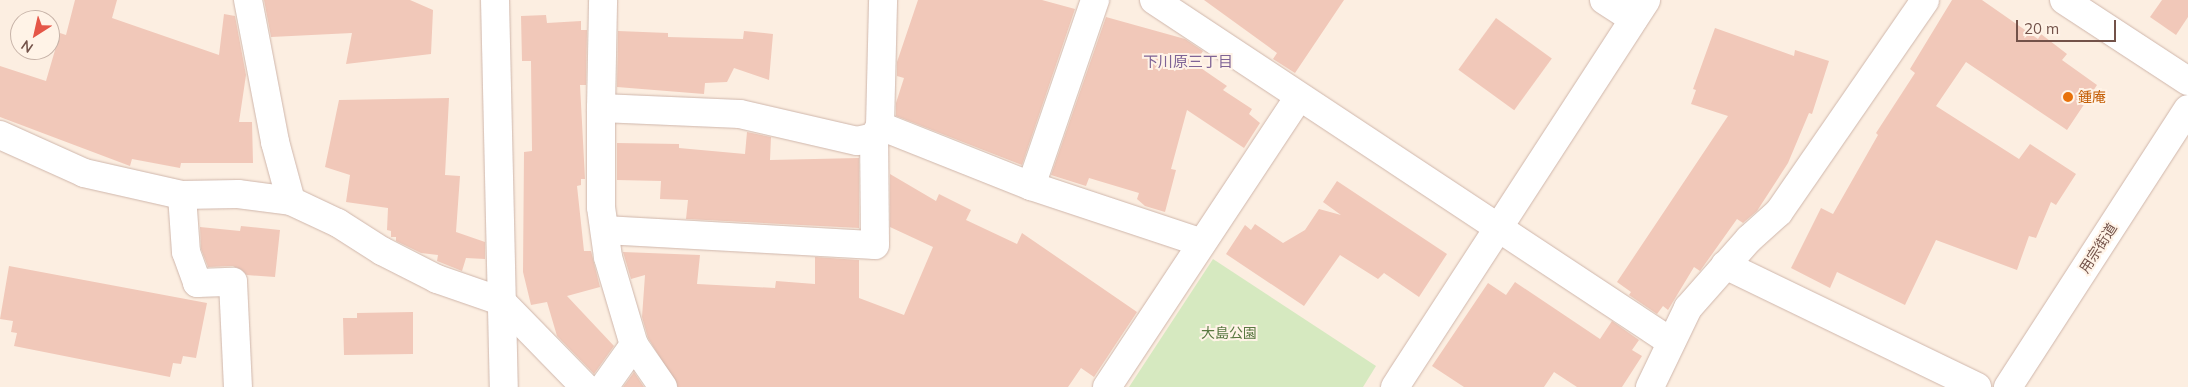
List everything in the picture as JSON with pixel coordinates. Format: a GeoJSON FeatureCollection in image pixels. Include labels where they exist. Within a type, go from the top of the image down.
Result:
{"type":"FeatureCollection","features":[{"type":"Feature","properties":{"kind":"street"},"geometry":{"type":"LineString","coordinates":[[248,0],[275,142],[290,201]]}},
{"type":"Feature","properties":{"kind":"street"},"geometry":{"type":"LineString","coordinates":[[495,0],[504,387]]}},
{"type":"Feature","properties":{"kind":"street"},"geometry":{"type":"LineString","coordinates":[[603,0],[601,207],[608,257],[634,345],[662,387]]}},
{"type":"Feature","properties":{"kind":"street"},"geometry":{"type":"LineString","coordinates":[[605,230],[875,245],[877,131],[883,0]]}},
{"type":"Feature","properties":{"kind":"street"},"geometry":{"type":"LineString","coordinates":[[1032,186],[1095,0]]}},
{"type":"Feature","properties":{"kind":"street"},"geometry":{"type":"LineString","coordinates":[[1154,0],[1671,342]]}},
{"type":"Feature","properties":{"kind":"street"},"geometry":{"type":"LineString","coordinates":[[1395,387],[1640,9],[1604,0]]}},
{"type":"Feature","properties":{"kind":"street"},"geometry":{"type":"LineString","coordinates":[[1650,387],[1688,308],[1725,265],[1779,212],[1800,185],[1926,0]]}},
{"type":"Feature","properties":{"kind":"street"},"geometry":{"type":"LineString","coordinates":[[2064,0],[2188,81]]}},
{"type":"Feature","properties":{"kind":"street"},"geometry":{"type":"LineString","coordinates":[[1107,387],[1299,97]]}},
{"type":"Feature","properties":{"kind":"street"},"geometry":{"type":"LineString","coordinates":[[601,108],[740,114],[857,141],[877,131],[1202,243]]}},
{"type":"Feature","properties":{"kind":"street","name":"用宗街道"},"geometry":{"type":"LineString","coordinates":[[2008,387],[2188,109]]}},
{"type":"Feature","properties":{"kind":"street"},"geometry":{"type":"LineString","coordinates":[[0,135],[84,173],[182,195],[238,194],[290,201],[338,224],[382,252],[437,278],[501,301],[585,387]]}},
{"type":"Feature","properties":{"kind":"street"},"geometry":{"type":"LineString","coordinates":[[182,195],[186,252],[197,283],[232,282],[238,387]]}},
{"type":"Feature","properties":{"kind":"street"},"geometry":{"type":"LineString","coordinates":[[1725,265],[1977,387]]}},
{"type":"Feature","properties":{"kind":"street"},"geometry":{"type":"LineString","coordinates":[[604,387],[634,345]]}},
{"type":"Feature","properties":{"kind":"green space","name":"大島公園"},"geometry":{"type":"Polygon","coordinates":[[[1213,259],[1376,366],[1363,387],[1129,387],[1213,259]]]}},
{"type":"Feature","properties":{"kind":"building"},"geometry":{"type":"Polygon","coordinates":[[[75,0],[117,0],[112,18],[219,55],[224,14],[235,16],[246,75],[239,122],[252,122],[253,163],[181,163],[180,168],[132,159],[130,166],[0,117],[0,66],[46,81],[52,60],[60,60],[60,33],[66,35],[75,0]]]}},
{"type":"Feature","properties":{"kind":"building"},"geometry":{"type":"Polygon","coordinates":[[[264,0],[410,0],[433,10],[431,54],[346,64],[352,33],[271,37],[264,0]]]}},
{"type":"Feature","properties":{"kind":"building"},"geometry":{"type":"Polygon","coordinates":[[[918,0],[1042,0],[1075,9],[1022,165],[896,116],[896,103],[904,78],[897,76],[897,62],[918,0]]]}},
{"type":"Feature","properties":{"kind":"building"},"geometry":{"type":"Polygon","coordinates":[[[1204,0],[1344,0],[1295,73],[1273,59],[1277,53],[1204,0]]]}},
{"type":"Feature","properties":{"kind":"building"},"geometry":{"type":"Polygon","coordinates":[[[1952,0],[1982,0],[2038,39],[2041,34],[2067,54],[2062,60],[2097,85],[2067,130],[1966,62],[1936,106],[2019,159],[2030,144],[2076,174],[2056,205],[2051,202],[2036,238],[2029,236],[2017,270],[1936,240],[1905,305],[1837,272],[1830,288],[1791,268],[1821,208],[1833,214],[1878,135],[1876,133],[1915,73],[1910,69],[1952,0]]]}},
{"type":"Feature","properties":{"kind":"building"},"geometry":{"type":"Polygon","coordinates":[[[2162,0],[2188,0],[2188,17],[2176,35],[2150,17],[2162,0]]]}},
{"type":"Feature","properties":{"kind":"building"},"geometry":{"type":"Polygon","coordinates":[[[546,15],[547,23],[581,21],[581,30],[587,30],[586,85],[580,85],[585,179],[581,179],[581,185],[577,186],[584,251],[591,251],[600,287],[567,296],[614,346],[594,374],[557,336],[547,302],[531,305],[523,272],[524,152],[532,151],[531,61],[522,61],[521,16],[546,15]]]}},
{"type":"Feature","properties":{"kind":"building"},"geometry":{"type":"Polygon","coordinates":[[[1106,17],[1185,39],[1203,51],[1195,64],[1227,86],[1223,90],[1252,109],[1249,114],[1260,123],[1244,148],[1187,110],[1171,169],[1176,170],[1165,212],[1145,206],[1137,199],[1139,193],[1089,178],[1086,186],[1051,175],[1106,17]]]}},
{"type":"Feature","properties":{"kind":"building"},"geometry":{"type":"Polygon","coordinates":[[[1496,18],[1552,59],[1514,110],[1458,70],[1496,18]]]}},
{"type":"Feature","properties":{"kind":"building"},"geometry":{"type":"Polygon","coordinates":[[[1715,28],[1794,56],[1795,50],[1829,61],[1812,114],[1809,113],[1788,163],[1757,211],[1743,223],[1737,219],[1700,271],[1694,267],[1668,310],[1663,306],[1657,314],[1629,295],[1631,292],[1617,282],[1728,116],[1691,104],[1696,90],[1693,89],[1715,28]]]}},
{"type":"Feature","properties":{"kind":"building"},"geometry":{"type":"Polygon","coordinates":[[[618,31],[668,33],[668,37],[743,39],[744,31],[773,34],[769,80],[734,68],[727,82],[705,83],[704,94],[617,87],[618,31]]]}},
{"type":"Feature","properties":{"kind":"building"},"geometry":{"type":"Polygon","coordinates":[[[449,98],[445,175],[460,176],[456,232],[485,242],[485,259],[466,258],[462,271],[437,261],[438,255],[421,253],[396,241],[396,237],[391,237],[391,231],[387,230],[388,208],[346,202],[350,175],[325,167],[339,100],[449,98]]]}},
{"type":"Feature","properties":{"kind":"building"},"geometry":{"type":"Polygon","coordinates":[[[747,132],[771,137],[770,160],[859,158],[859,228],[686,219],[688,200],[660,199],[661,181],[617,180],[617,143],[679,144],[679,148],[745,154],[747,132]]]}},
{"type":"Feature","properties":{"kind":"building"},"geometry":{"type":"Polygon","coordinates":[[[890,174],[936,201],[939,194],[971,210],[966,220],[1017,244],[1022,233],[1137,312],[1094,377],[1081,368],[1068,387],[678,387],[648,338],[642,317],[645,275],[631,279],[623,252],[700,255],[697,284],[775,288],[776,281],[815,284],[815,257],[859,260],[859,298],[904,315],[933,247],[890,227],[890,174]]]}},
{"type":"Feature","properties":{"kind":"building"},"geometry":{"type":"Polygon","coordinates":[[[1337,181],[1447,254],[1419,297],[1384,273],[1378,279],[1340,255],[1304,306],[1226,254],[1245,225],[1251,230],[1255,224],[1283,243],[1305,230],[1319,209],[1341,215],[1323,202],[1337,181]]]}},
{"type":"Feature","properties":{"kind":"building"},"geometry":{"type":"Polygon","coordinates":[[[241,226],[280,230],[275,277],[247,275],[233,266],[208,267],[201,249],[200,227],[240,231],[241,226]]]}},
{"type":"Feature","properties":{"kind":"building"},"geometry":{"type":"Polygon","coordinates":[[[9,266],[207,303],[196,358],[183,356],[181,364],[173,363],[170,377],[14,346],[17,333],[11,332],[13,321],[0,319],[9,266]]]}},
{"type":"Feature","properties":{"kind":"building"},"geometry":{"type":"Polygon","coordinates":[[[1515,282],[1600,339],[1612,321],[1639,340],[1632,350],[1642,356],[1622,387],[1577,387],[1554,372],[1544,387],[1464,387],[1432,366],[1488,283],[1506,295],[1515,282]]]}},
{"type":"Feature","properties":{"kind":"building"},"geometry":{"type":"Polygon","coordinates":[[[413,312],[413,354],[344,355],[343,318],[357,318],[357,313],[413,312]]]}},
{"type":"Feature","properties":{"kind":"building"},"geometry":{"type":"Polygon","coordinates":[[[634,372],[644,387],[623,387],[634,372]]]}},
{"type":"Feature","properties":{"kind":"place","name":"鍾庵"},"geometry":{"type":"Point","coordinates":[2068,97]}},
{"type":"Feature","properties":{"kind":"district","name":"下川原三丁目"},"geometry":{"type":"Point","coordinates":[1188,62]}}]}
